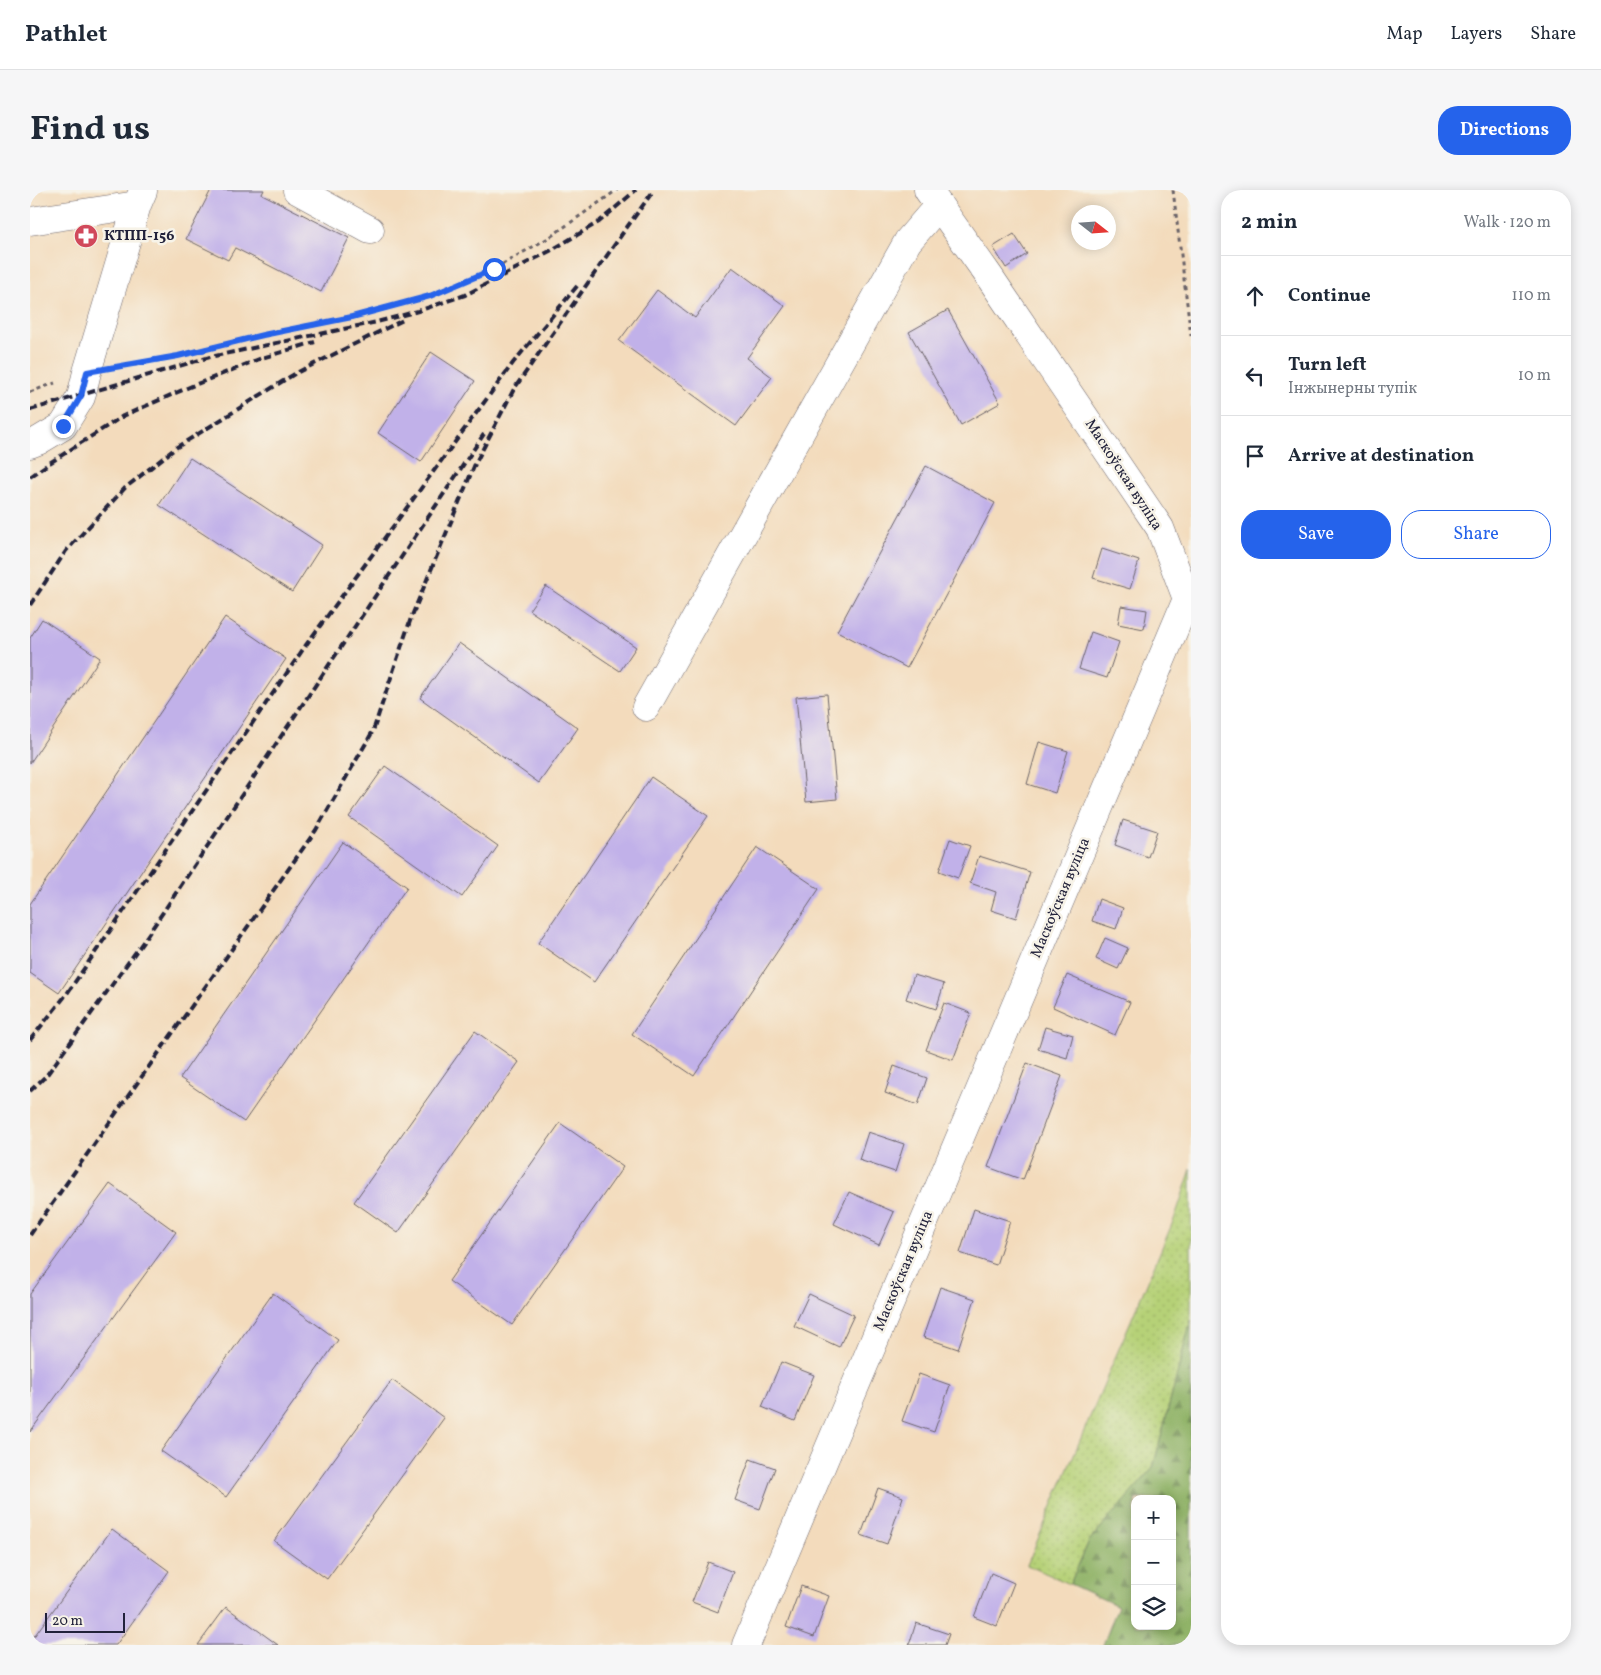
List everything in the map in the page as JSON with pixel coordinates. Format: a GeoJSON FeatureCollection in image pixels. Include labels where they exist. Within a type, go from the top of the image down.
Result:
{"type":"FeatureCollection","features":[{"type":"Feature","properties":{"kind":"street"},"geometry":{"type":"LineString","coordinates":[[296,190],[370,230]]}},
{"type":"Feature","properties":{"kind":"street"},"geometry":{"type":"LineString","coordinates":[[30,221],[140,197],[81,396],[63,426],[30,444]]}},
{"type":"Feature","properties":{"kind":"street"},"geometry":{"type":"LineString","coordinates":[[646,707],[934,198]]}},
{"type":"Feature","properties":{"kind":"street","name":"Маскоўская вуліца"},"geometry":{"type":"LineString","coordinates":[[746,1645],[1187,598],[1160,528],[934,198]]}},
{"type":"Feature","properties":{"kind":"path"},"geometry":{"type":"LineString","coordinates":[[87,372],[178,356],[263,335],[352,317],[430,296],[494,269],[550,237],[617,190]]}},
{"type":"Feature","properties":{"kind":"path"},"geometry":{"type":"LineString","coordinates":[[1173,190],[1191,336]]}},
{"type":"Feature","properties":{"kind":"green space"},"geometry":{"type":"Polygon","coordinates":[[[1191,1169],[1191,1320],[1153,1469],[1089,1541],[1070,1584],[1027,1565],[1175,1217],[1191,1169]]]}},
{"type":"Feature","properties":{"kind":"green space"},"geometry":{"type":"Polygon","coordinates":[[[1191,1320],[1191,1645],[1103,1645],[1118,1606],[1070,1584],[1089,1541],[1153,1468],[1191,1320]]]}},
{"type":"Feature","properties":{"kind":"building"},"geometry":{"type":"Polygon","coordinates":[[[211,190],[264,190],[262,194],[349,238],[321,292],[235,248],[228,260],[186,239],[211,190]]]}},
{"type":"Feature","properties":{"kind":"building"},"geometry":{"type":"Polygon","coordinates":[[[1014,234],[1027,254],[1006,268],[993,247],[1014,234]]]}},
{"type":"Feature","properties":{"kind":"building"},"geometry":{"type":"Polygon","coordinates":[[[732,267],[785,306],[747,358],[772,377],[736,426],[619,341],[657,290],[695,318],[732,267]]]}},
{"type":"Feature","properties":{"kind":"building"},"geometry":{"type":"Polygon","coordinates":[[[948,310],[1000,403],[961,425],[909,332],[948,310]]]}},
{"type":"Feature","properties":{"kind":"building"},"geometry":{"type":"Polygon","coordinates":[[[431,352],[475,381],[421,462],[378,433],[431,352]]]}},
{"type":"Feature","properties":{"kind":"building"},"geometry":{"type":"Polygon","coordinates":[[[190,458],[322,545],[292,592],[159,505],[190,458]]]}},
{"type":"Feature","properties":{"kind":"building"},"geometry":{"type":"Polygon","coordinates":[[[926,466],[995,503],[907,668],[837,631],[926,466]]]}},
{"type":"Feature","properties":{"kind":"building"},"geometry":{"type":"Polygon","coordinates":[[[1102,549],[1139,561],[1130,589],[1093,578],[1102,549]]]}},
{"type":"Feature","properties":{"kind":"building"},"geometry":{"type":"Polygon","coordinates":[[[546,586],[636,647],[620,671],[529,610],[546,586]]]}},
{"type":"Feature","properties":{"kind":"building"},"geometry":{"type":"Polygon","coordinates":[[[1121,606],[1147,610],[1144,629],[1118,624],[1121,606]]]}},
{"type":"Feature","properties":{"kind":"building"},"geometry":{"type":"Polygon","coordinates":[[[225,617],[286,659],[59,993],[30,973],[30,904],[225,617]]]}},
{"type":"Feature","properties":{"kind":"building"},"geometry":{"type":"Polygon","coordinates":[[[42,619],[100,658],[30,763],[30,638],[42,619]]]}},
{"type":"Feature","properties":{"kind":"building"},"geometry":{"type":"Polygon","coordinates":[[[1091,632],[1119,642],[1107,678],[1079,669],[1091,632]]]}},
{"type":"Feature","properties":{"kind":"building"},"geometry":{"type":"Polygon","coordinates":[[[459,643],[578,728],[539,783],[420,698],[459,643]]]}},
{"type":"Feature","properties":{"kind":"building"},"geometry":{"type":"Polygon","coordinates":[[[827,694],[837,799],[806,802],[796,697],[827,694]]]}},
{"type":"Feature","properties":{"kind":"building"},"geometry":{"type":"Polygon","coordinates":[[[1039,742],[1068,751],[1055,793],[1027,784],[1039,742]]]}},
{"type":"Feature","properties":{"kind":"building"},"geometry":{"type":"Polygon","coordinates":[[[385,766],[498,846],[462,897],[349,817],[385,766]]]}},
{"type":"Feature","properties":{"kind":"building"},"geometry":{"type":"Polygon","coordinates":[[[651,777],[708,816],[594,982],[538,943],[651,777]]]}},
{"type":"Feature","properties":{"kind":"building"},"geometry":{"type":"Polygon","coordinates":[[[1123,820],[1157,831],[1148,857],[1115,845],[1123,820]]]}},
{"type":"Feature","properties":{"kind":"building"},"geometry":{"type":"Polygon","coordinates":[[[950,839],[970,846],[958,878],[939,871],[950,839]]]}},
{"type":"Feature","properties":{"kind":"building"},"geometry":{"type":"Polygon","coordinates":[[[343,842],[407,887],[244,1122],[180,1078],[343,842]]]}},
{"type":"Feature","properties":{"kind":"building"},"geometry":{"type":"Polygon","coordinates":[[[757,847],[819,889],[694,1076],[632,1034],[757,847]]]}},
{"type":"Feature","properties":{"kind":"building"},"geometry":{"type":"Polygon","coordinates":[[[979,856],[1030,872],[1016,918],[991,910],[996,892],[970,883],[979,856]]]}},
{"type":"Feature","properties":{"kind":"building"},"geometry":{"type":"Polygon","coordinates":[[[1099,899],[1123,908],[1116,929],[1092,921],[1099,899]]]}},
{"type":"Feature","properties":{"kind":"building"},"geometry":{"type":"Polygon","coordinates":[[[1105,938],[1128,948],[1118,969],[1096,959],[1105,938]]]}},
{"type":"Feature","properties":{"kind":"building"},"geometry":{"type":"Polygon","coordinates":[[[914,975],[944,984],[936,1009],[906,999],[914,975]]]}},
{"type":"Feature","properties":{"kind":"building"},"geometry":{"type":"Polygon","coordinates":[[[1067,975],[1130,1002],[1115,1035],[1053,1007],[1067,975]]]}},
{"type":"Feature","properties":{"kind":"building"},"geometry":{"type":"Polygon","coordinates":[[[944,1003],[971,1013],[953,1060],[926,1050],[944,1003]]]}},
{"type":"Feature","properties":{"kind":"building"},"geometry":{"type":"Polygon","coordinates":[[[1045,1027],[1073,1035],[1067,1058],[1038,1049],[1045,1027]]]}},
{"type":"Feature","properties":{"kind":"building"},"geometry":{"type":"Polygon","coordinates":[[[475,1031],[519,1062],[398,1233],[354,1202],[475,1031]]]}},
{"type":"Feature","properties":{"kind":"building"},"geometry":{"type":"Polygon","coordinates":[[[1027,1063],[1062,1076],[1023,1180],[988,1167],[1027,1063]]]}},
{"type":"Feature","properties":{"kind":"building"},"geometry":{"type":"Polygon","coordinates":[[[894,1066],[927,1078],[918,1105],[885,1093],[894,1066]]]}},
{"type":"Feature","properties":{"kind":"building"},"geometry":{"type":"Polygon","coordinates":[[[560,1123],[623,1167],[512,1325],[449,1281],[560,1123]]]}},
{"type":"Feature","properties":{"kind":"building"},"geometry":{"type":"Polygon","coordinates":[[[868,1132],[904,1144],[895,1172],[859,1160],[868,1132]]]}},
{"type":"Feature","properties":{"kind":"building"},"geometry":{"type":"Polygon","coordinates":[[[110,1184],[176,1232],[30,1432],[30,1294],[110,1184]]]}},
{"type":"Feature","properties":{"kind":"building"},"geometry":{"type":"Polygon","coordinates":[[[849,1192],[894,1212],[879,1245],[834,1224],[849,1192]]]}},
{"type":"Feature","properties":{"kind":"building"},"geometry":{"type":"Polygon","coordinates":[[[974,1209],[1010,1221],[996,1265],[960,1253],[974,1209]]]}},
{"type":"Feature","properties":{"kind":"building"},"geometry":{"type":"Polygon","coordinates":[[[940,1287],[975,1299],[958,1349],[923,1337],[940,1287]]]}},
{"type":"Feature","properties":{"kind":"building"},"geometry":{"type":"Polygon","coordinates":[[[273,1293],[338,1340],[226,1497],[161,1451],[273,1293]]]}},
{"type":"Feature","properties":{"kind":"building"},"geometry":{"type":"Polygon","coordinates":[[[809,1294],[854,1315],[839,1347],[794,1326],[809,1294]]]}},
{"type":"Feature","properties":{"kind":"building"},"geometry":{"type":"Polygon","coordinates":[[[781,1362],[814,1375],[795,1421],[762,1407],[781,1362]]]}},
{"type":"Feature","properties":{"kind":"building"},"geometry":{"type":"Polygon","coordinates":[[[919,1374],[950,1385],[934,1432],[902,1421],[919,1374]]]}},
{"type":"Feature","properties":{"kind":"building"},"geometry":{"type":"Polygon","coordinates":[[[392,1380],[444,1418],[327,1579],[274,1541],[392,1380]]]}},
{"type":"Feature","properties":{"kind":"building"},"geometry":{"type":"Polygon","coordinates":[[[750,1459],[775,1468],[760,1509],[735,1500],[750,1459]]]}},
{"type":"Feature","properties":{"kind":"building"},"geometry":{"type":"Polygon","coordinates":[[[878,1488],[903,1497],[887,1544],[861,1535],[878,1488]]]}},
{"type":"Feature","properties":{"kind":"building"},"geometry":{"type":"Polygon","coordinates":[[[112,1529],[169,1571],[116,1645],[30,1645],[30,1642],[112,1529]]]}},
{"type":"Feature","properties":{"kind":"building"},"geometry":{"type":"Polygon","coordinates":[[[708,1562],[733,1572],[718,1612],[692,1602],[708,1562]]]}},
{"type":"Feature","properties":{"kind":"building"},"geometry":{"type":"Polygon","coordinates":[[[991,1573],[1014,1583],[997,1626],[974,1617],[991,1573]]]}},
{"type":"Feature","properties":{"kind":"building"},"geometry":{"type":"Polygon","coordinates":[[[801,1586],[829,1596],[814,1637],[786,1627],[801,1586]]]}},
{"type":"Feature","properties":{"kind":"building"},"geometry":{"type":"Polygon","coordinates":[[[226,1607],[278,1645],[198,1645],[226,1607]]]}},
{"type":"Feature","properties":{"kind":"building"},"geometry":{"type":"Polygon","coordinates":[[[916,1623],[949,1634],[945,1645],[909,1645],[916,1623]]]}},
{"type":"Feature","properties":{"kind":"railway"},"geometry":{"type":"LineString","coordinates":[[30,410],[210,357],[377,322],[418,311],[465,295],[550,251],[599,222],[636,190]]}},
{"type":"Feature","properties":{"kind":"railway"},"geometry":{"type":"LineString","coordinates":[[30,1235],[316,830],[373,731],[411,618],[475,464],[514,389],[654,190]]}},
{"type":"Feature","properties":{"kind":"railway"},"geometry":{"type":"LineString","coordinates":[[30,1040],[66,995],[306,645],[513,363],[578,285]]}},
{"type":"Feature","properties":{"kind":"railway"},"geometry":{"type":"LineString","coordinates":[[30,605],[66,551],[125,488],[177,447],[296,373],[403,320]]}},
{"type":"Feature","properties":{"kind":"railway"},"geometry":{"type":"LineString","coordinates":[[30,477],[123,416],[262,358],[315,342]]}},
{"type":"Feature","properties":{"kind":"railway"},"geometry":{"type":"LineString","coordinates":[[30,1091],[46,1076],[143,942],[484,434]]}},
{"type":"Feature","properties":{"kind":"place","name":"КТПП-156"},"geometry":{"type":"Point","coordinates":[86,236]}},
{"type":"Feature","properties":{"kind":"route"},"geometry":{"type":"LineString","coordinates":[[63,426],[81,396],[87,372],[178,356],[263,335],[352,317],[430,296],[494,269]]}}]}
